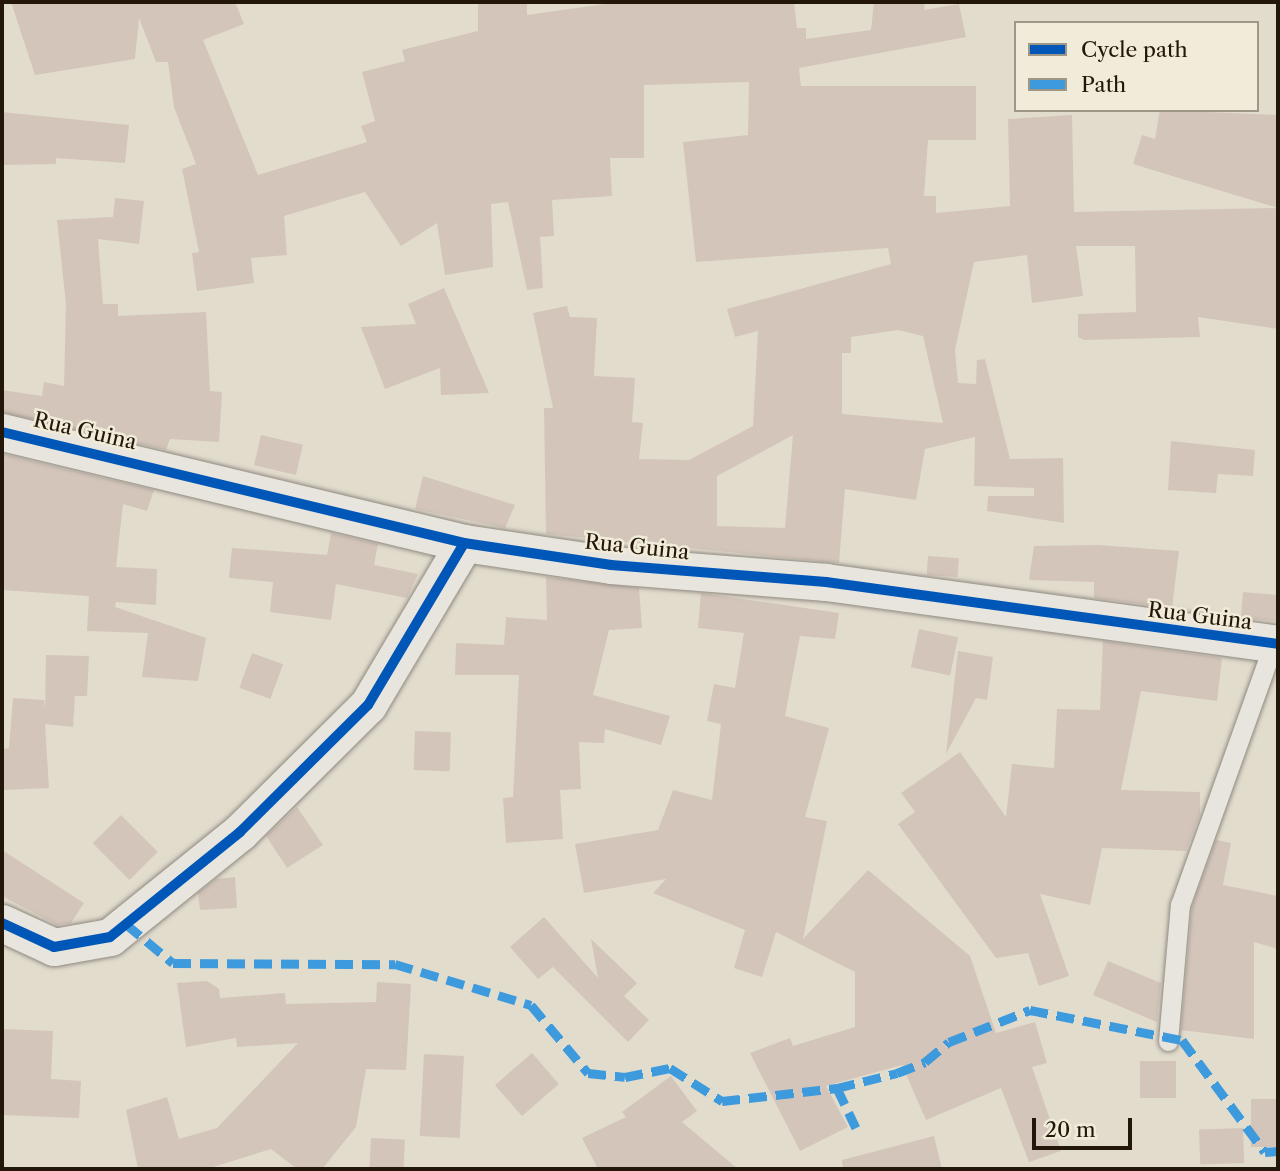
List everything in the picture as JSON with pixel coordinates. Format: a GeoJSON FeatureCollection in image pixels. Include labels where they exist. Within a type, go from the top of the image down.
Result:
{"type":"FeatureCollection","features":[{"type":"Feature","properties":{"kind":"street","name":"Rua Guina"},"geometry":{"type":"LineString","coordinates":[[2,432],[464,543],[611,565],[826,582],[1276,645]]}},
{"type":"Feature","properties":{"kind":"street"},"geometry":{"type":"LineString","coordinates":[[2,923],[54,947],[110,937],[240,832],[368,705],[464,543]]}},
{"type":"Feature","properties":{"kind":"lane"},"geometry":{"type":"LineString","coordinates":[[1168,1041],[1180,905],[1276,645]]}},
{"type":"Feature","properties":{"kind":"building"},"geometry":{"type":"Polygon","coordinates":[[[11,2],[235,2],[244,24],[203,40],[258,175],[367,142],[361,126],[375,121],[362,72],[405,61],[402,50],[478,31],[478,2],[527,2],[527,15],[619,2],[794,2],[797,28],[806,28],[806,39],[871,30],[874,2],[925,2],[924,10],[959,4],[966,37],[799,68],[801,86],[976,86],[976,140],[928,140],[924,196],[936,196],[936,213],[1010,206],[1008,119],[1072,115],[1074,212],[1278,208],[1278,329],[1198,317],[1200,337],[1084,340],[1078,337],[1078,314],[1136,312],[1135,246],[1076,246],[1083,296],[1032,303],[1027,255],[974,262],[955,350],[958,383],[976,384],[977,360],[985,359],[1010,459],[1063,458],[1064,523],[987,511],[988,496],[1034,496],[1034,488],[974,486],[975,437],[925,449],[916,500],[845,489],[839,563],[546,534],[544,408],[553,408],[533,313],[567,306],[570,317],[597,318],[594,376],[635,378],[632,422],[643,423],[639,459],[689,460],[753,426],[758,331],[735,337],[727,309],[891,264],[888,248],[696,262],[683,142],[748,135],[749,82],[644,85],[644,158],[610,158],[612,196],[552,200],[554,236],[540,237],[543,288],[527,290],[508,202],[491,204],[493,267],[445,275],[437,223],[401,246],[365,192],[284,216],[287,255],[251,258],[254,283],[197,291],[192,253],[199,252],[182,169],[196,164],[174,107],[168,62],[156,62],[139,18],[135,59],[35,75],[11,2]],[[898,330],[851,337],[851,353],[842,353],[842,414],[943,423],[923,336],[898,330]],[[793,435],[717,476],[717,526],[785,528],[793,435]]]}},
{"type":"Feature","properties":{"kind":"building"},"geometry":{"type":"Polygon","coordinates":[[[2,112],[129,125],[125,163],[56,158],[56,164],[2,165],[2,112]]]}},
{"type":"Feature","properties":{"kind":"building"},"geometry":{"type":"Polygon","coordinates":[[[1160,112],[1278,115],[1278,208],[1133,164],[1142,135],[1155,139],[1160,112]]]}},
{"type":"Feature","properties":{"kind":"building"},"geometry":{"type":"Polygon","coordinates":[[[115,198],[144,201],[139,244],[98,239],[103,304],[118,304],[118,316],[206,312],[210,391],[222,392],[219,442],[170,439],[166,450],[2,412],[2,390],[42,396],[44,382],[64,386],[66,304],[57,220],[113,217],[115,198]]]}},
{"type":"Feature","properties":{"kind":"building"},"geometry":{"type":"Polygon","coordinates":[[[444,288],[489,393],[441,395],[440,368],[385,389],[361,327],[416,324],[408,304],[444,288]]]}},
{"type":"Feature","properties":{"kind":"building"},"geometry":{"type":"Polygon","coordinates":[[[261,435],[303,445],[296,475],[254,465],[261,435]]]}},
{"type":"Feature","properties":{"kind":"building"},"geometry":{"type":"Polygon","coordinates":[[[1171,441],[1255,450],[1253,476],[1218,474],[1216,493],[1168,490],[1171,441]]]}},
{"type":"Feature","properties":{"kind":"building"},"geometry":{"type":"Polygon","coordinates":[[[2,454],[154,490],[147,511],[123,504],[116,567],[157,569],[156,605],[116,602],[115,607],[206,638],[198,681],[142,677],[148,633],[87,631],[89,596],[2,590],[2,454]]]}},
{"type":"Feature","properties":{"kind":"building"},"geometry":{"type":"Polygon","coordinates":[[[423,476],[515,505],[505,528],[415,509],[423,476]]]}},
{"type":"Feature","properties":{"kind":"building"},"geometry":{"type":"Polygon","coordinates":[[[331,533],[378,544],[374,565],[418,574],[407,598],[336,584],[331,620],[270,612],[273,582],[229,578],[232,548],[327,555],[331,533]]]}},
{"type":"Feature","properties":{"kind":"building"},"geometry":{"type":"Polygon","coordinates":[[[1098,545],[1179,551],[1172,608],[1094,598],[1094,582],[1029,580],[1034,546],[1098,545]]]}},
{"type":"Feature","properties":{"kind":"building"},"geometry":{"type":"Polygon","coordinates":[[[928,556],[959,558],[958,577],[927,575],[928,556]]]}},
{"type":"Feature","properties":{"kind":"building"},"geometry":{"type":"Polygon","coordinates":[[[546,577],[639,588],[642,628],[609,630],[593,695],[670,716],[661,745],[605,729],[604,743],[579,742],[581,789],[560,790],[563,839],[506,843],[503,798],[513,797],[519,675],[455,675],[456,643],[504,645],[506,617],[547,620],[546,577]]]}},
{"type":"Feature","properties":{"kind":"building"},"geometry":{"type":"Polygon","coordinates":[[[1243,592],[1278,595],[1276,621],[1241,618],[1243,592]]]}},
{"type":"Feature","properties":{"kind":"building"},"geometry":{"type":"Polygon","coordinates":[[[701,593],[839,613],[835,639],[800,636],[785,716],[829,728],[805,817],[827,821],[803,939],[868,870],[970,956],[996,1033],[1035,1022],[1047,1063],[1032,1067],[1061,1151],[1029,1162],[1001,1088],[926,1120],[902,1065],[826,1086],[848,1127],[800,1151],[750,1053],[790,1038],[793,1046],[855,1027],[855,972],[776,932],[762,977],[734,968],[745,930],[653,893],[666,879],[584,893],[575,844],[658,830],[673,790],[712,800],[721,724],[707,721],[714,684],[735,688],[744,633],[698,628],[701,593]]]}},
{"type":"Feature","properties":{"kind":"building"},"geometry":{"type":"Polygon","coordinates":[[[919,629],[958,637],[950,675],[911,667],[919,629]]]}},
{"type":"Feature","properties":{"kind":"building"},"geometry":{"type":"Polygon","coordinates":[[[1103,641],[1222,658],[1217,701],[1141,691],[1121,790],[1200,792],[1200,814],[1186,851],[1102,848],[1090,905],[1040,894],[1069,976],[1039,986],[1028,953],[996,958],[898,824],[915,812],[901,793],[960,752],[1006,817],[1012,764],[1054,768],[1057,709],[1100,710],[1103,641]]]}},
{"type":"Feature","properties":{"kind":"building"},"geometry":{"type":"Polygon","coordinates":[[[958,651],[993,657],[987,700],[976,698],[946,754],[958,651]]]}},
{"type":"Feature","properties":{"kind":"building"},"geometry":{"type":"Polygon","coordinates":[[[252,653],[283,664],[270,699],[239,688],[252,653]]]}},
{"type":"Feature","properties":{"kind":"building"},"geometry":{"type":"Polygon","coordinates":[[[46,655],[89,656],[87,696],[75,696],[73,727],[45,724],[49,788],[4,790],[3,749],[9,748],[13,698],[44,700],[45,709],[46,655]]]}},
{"type":"Feature","properties":{"kind":"building"},"geometry":{"type":"Polygon","coordinates":[[[415,731],[451,732],[450,771],[414,770],[415,731]]]}},
{"type":"Feature","properties":{"kind":"building"},"geometry":{"type":"Polygon","coordinates":[[[297,807],[323,845],[287,868],[266,836],[297,807]]]}},
{"type":"Feature","properties":{"kind":"building"},"geometry":{"type":"Polygon","coordinates":[[[121,815],[158,852],[129,880],[93,843],[121,815]]]}},
{"type":"Feature","properties":{"kind":"building"},"geometry":{"type":"Polygon","coordinates":[[[1216,840],[1231,843],[1223,885],[1278,896],[1278,949],[1254,942],[1254,1039],[1181,1030],[1192,907],[1216,840]]]}},
{"type":"Feature","properties":{"kind":"building"},"geometry":{"type":"Polygon","coordinates":[[[2,850],[84,903],[71,923],[57,925],[2,896],[2,850]]]}},
{"type":"Feature","properties":{"kind":"building"},"geometry":{"type":"Polygon","coordinates":[[[235,877],[237,908],[200,910],[198,893],[216,879],[235,877]]]}},
{"type":"Feature","properties":{"kind":"building"},"geometry":{"type":"Polygon","coordinates":[[[544,917],[598,978],[591,939],[637,983],[624,996],[649,1020],[628,1042],[553,967],[538,979],[510,947],[544,917]]]}},
{"type":"Feature","properties":{"kind":"building"},"geometry":{"type":"Polygon","coordinates":[[[1108,961],[1161,983],[1157,1022],[1093,995],[1108,961]]]}},
{"type":"Feature","properties":{"kind":"building"},"geometry":{"type":"Polygon","coordinates":[[[207,981],[219,989],[220,998],[285,993],[286,1004],[376,1002],[377,982],[411,984],[406,1070],[366,1069],[356,1127],[322,1169],[297,1169],[271,1149],[207,1169],[138,1169],[126,1110],[167,1097],[179,1139],[217,1128],[298,1043],[237,1047],[236,1038],[186,1047],[177,983],[207,981]]]}},
{"type":"Feature","properties":{"kind":"building"},"geometry":{"type":"Polygon","coordinates":[[[2,1029],[53,1031],[51,1079],[81,1081],[79,1118],[2,1115],[2,1029]]]}},
{"type":"Feature","properties":{"kind":"building"},"geometry":{"type":"Polygon","coordinates":[[[532,1053],[559,1084],[522,1116],[495,1085],[532,1053]]]}},
{"type":"Feature","properties":{"kind":"building"},"geometry":{"type":"Polygon","coordinates":[[[424,1054],[464,1056],[460,1138],[420,1136],[424,1054]]]}},
{"type":"Feature","properties":{"kind":"building"},"geometry":{"type":"Polygon","coordinates":[[[1140,1061],[1176,1061],[1176,1098],[1140,1098],[1140,1061]]]}},
{"type":"Feature","properties":{"kind":"building"},"geometry":{"type":"Polygon","coordinates":[[[671,1076],[697,1111],[682,1122],[738,1169],[598,1169],[582,1138],[626,1117],[622,1112],[671,1076]]]}},
{"type":"Feature","properties":{"kind":"building"},"geometry":{"type":"Polygon","coordinates":[[[1251,1099],[1278,1099],[1278,1147],[1251,1147],[1251,1099]]]}},
{"type":"Feature","properties":{"kind":"building"},"geometry":{"type":"Polygon","coordinates":[[[1243,1128],[1244,1163],[1200,1165],[1199,1130],[1243,1128]]]}},
{"type":"Feature","properties":{"kind":"building"},"geometry":{"type":"Polygon","coordinates":[[[934,1136],[942,1169],[843,1169],[842,1160],[934,1136]]]}},
{"type":"Feature","properties":{"kind":"building"},"geometry":{"type":"Polygon","coordinates":[[[371,1138],[405,1140],[403,1169],[369,1169],[371,1138]]]}},
{"type":"Feature","properties":{"kind":"marked path"},"geometry":{"type":"LineString","coordinates":[[126,924],[173,963],[395,964],[531,1005],[588,1073],[625,1077],[670,1068],[722,1101],[837,1088],[897,1073],[925,1062],[949,1042],[1030,1010],[1182,1040],[1265,1152],[1278,1151]]}},
{"type":"Feature","properties":{"kind":"marked path"},"geometry":{"type":"LineString","coordinates":[[837,1088],[856,1128]]}},
{"type":"Feature","properties":{"kind":"cycle path"},"geometry":{"type":"LineString","coordinates":[[2,432],[464,543],[611,565],[826,582],[1278,644]]}},
{"type":"Feature","properties":{"kind":"cycle path"},"geometry":{"type":"LineString","coordinates":[[2,923],[54,947],[110,937],[240,832],[368,705],[464,543]]}}]}
